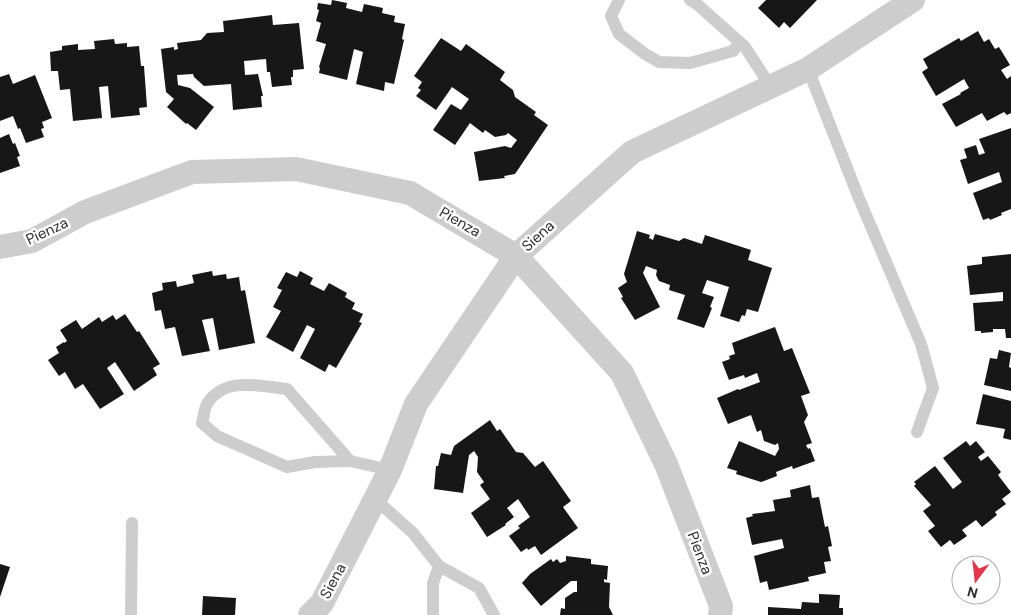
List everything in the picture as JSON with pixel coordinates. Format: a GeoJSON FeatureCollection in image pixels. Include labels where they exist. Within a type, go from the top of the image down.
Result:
{"type":"FeatureCollection","features":[{"type":"Feature","properties":{"kind":"street","name":"Siena"},"geometry":{"type":"LineString","coordinates":[[310,615],[322,603],[376,499],[390,470],[416,404],[516,256],[632,152],[808,69],[913,0]]}},
{"type":"Feature","properties":{"kind":"street","name":"Pienza"},"geometry":{"type":"LineString","coordinates":[[0,247],[32,241],[85,212],[192,172],[296,169],[410,193],[516,256],[622,372],[666,464],[721,606],[720,615]]}},
{"type":"Feature","properties":{"kind":"lane"},"geometry":{"type":"LineString","coordinates":[[619,0],[611,16],[619,34],[659,62],[690,63],[733,51],[740,42]]}},
{"type":"Feature","properties":{"kind":"lane"},"geometry":{"type":"LineString","coordinates":[[690,0],[745,47],[770,87]]}},
{"type":"Feature","properties":{"kind":"lane"},"geometry":{"type":"LineString","coordinates":[[808,69],[858,196],[921,344],[933,388],[917,432]]}},
{"type":"Feature","properties":{"kind":"lane"},"geometry":{"type":"LineString","coordinates":[[350,461],[287,389],[243,384],[221,390],[207,404],[202,423],[217,436],[287,467],[315,462],[350,461],[390,470]]}},
{"type":"Feature","properties":{"kind":"lane"},"geometry":{"type":"LineString","coordinates":[[376,499],[414,533],[439,566],[479,588],[494,615]]}},
{"type":"Feature","properties":{"kind":"lane"},"geometry":{"type":"LineString","coordinates":[[131,615],[132,523]]}},
{"type":"Feature","properties":{"kind":"lane"},"geometry":{"type":"LineString","coordinates":[[433,615],[433,583],[439,566]]}},
{"type":"Feature","properties":{"kind":"building"},"geometry":{"type":"Polygon","coordinates":[[[332,0],[347,3],[346,8],[362,12],[364,4],[383,8],[382,13],[395,16],[394,22],[405,24],[402,39],[404,40],[394,84],[385,82],[384,91],[356,84],[363,52],[354,49],[347,80],[319,73],[326,44],[316,41],[321,23],[316,21],[319,10],[317,9],[318,3],[331,5],[332,0]]]}},
{"type":"Feature","properties":{"kind":"building"},"geometry":{"type":"Polygon","coordinates":[[[766,0],[817,0],[790,28],[784,22],[779,28],[758,8],[766,0]]]}},
{"type":"Feature","properties":{"kind":"building"},"geometry":{"type":"Polygon","coordinates":[[[272,15],[273,25],[299,23],[304,69],[293,70],[293,77],[291,77],[292,85],[272,87],[270,72],[267,72],[266,59],[244,61],[245,75],[258,74],[263,96],[261,96],[262,107],[233,110],[231,84],[204,86],[193,74],[177,75],[178,85],[190,88],[214,107],[196,130],[186,124],[167,107],[174,99],[166,92],[161,49],[174,47],[174,50],[178,49],[177,43],[201,40],[207,33],[224,32],[223,21],[272,15]]]}},
{"type":"Feature","properties":{"kind":"building"},"geometry":{"type":"Polygon","coordinates":[[[978,31],[984,42],[989,39],[995,49],[999,47],[1010,65],[1001,70],[1007,79],[1011,76],[1011,113],[1007,115],[1004,112],[987,121],[982,113],[956,127],[942,104],[969,88],[964,79],[936,96],[922,72],[928,68],[923,59],[959,38],[961,41],[978,31]]]}},
{"type":"Feature","properties":{"kind":"building"},"geometry":{"type":"Polygon","coordinates":[[[441,38],[461,51],[466,44],[505,72],[500,80],[513,90],[515,97],[536,112],[534,115],[548,125],[515,174],[504,176],[505,178],[479,181],[474,152],[505,146],[511,148],[517,140],[508,133],[495,137],[485,130],[483,133],[470,123],[455,145],[433,130],[451,104],[461,110],[469,99],[452,87],[436,110],[416,96],[421,90],[418,88],[422,82],[414,76],[441,38]]]}},
{"type":"Feature","properties":{"kind":"building"},"geometry":{"type":"Polygon","coordinates":[[[114,39],[115,44],[127,43],[127,47],[139,46],[141,66],[144,66],[147,107],[139,108],[140,115],[111,118],[108,86],[99,87],[102,118],[73,121],[70,89],[60,90],[58,71],[51,71],[50,52],[62,50],[62,46],[78,44],[78,50],[95,49],[94,41],[114,39]]]}},
{"type":"Feature","properties":{"kind":"building"},"geometry":{"type":"Polygon","coordinates":[[[9,74],[13,84],[35,75],[52,118],[42,122],[44,128],[41,129],[44,137],[26,143],[13,116],[0,121],[0,77],[9,74]]]}},
{"type":"Feature","properties":{"kind":"building"},"geometry":{"type":"Polygon","coordinates":[[[1011,128],[1011,209],[990,220],[989,218],[983,220],[973,193],[1002,182],[999,172],[968,184],[960,160],[967,158],[964,149],[976,145],[979,155],[985,153],[979,139],[1011,128]]]}},
{"type":"Feature","properties":{"kind":"building"},"geometry":{"type":"Polygon","coordinates":[[[9,134],[20,156],[17,157],[20,166],[0,173],[0,138],[9,134]]]}},
{"type":"Feature","properties":{"kind":"building"},"geometry":{"type":"Polygon","coordinates":[[[637,231],[650,235],[649,238],[653,240],[655,234],[679,241],[684,238],[702,244],[705,235],[751,250],[748,260],[772,268],[758,312],[747,309],[745,316],[742,315],[739,322],[720,316],[729,287],[707,280],[702,293],[714,297],[704,328],[677,319],[685,295],[669,290],[670,285],[659,281],[656,275],[657,270],[646,266],[643,273],[660,307],[635,320],[621,298],[623,297],[618,288],[627,282],[624,274],[637,231]]]}},
{"type":"Feature","properties":{"kind":"building"},"geometry":{"type":"Polygon","coordinates":[[[1011,254],[1011,338],[1006,338],[1005,329],[993,329],[993,332],[981,333],[981,331],[975,331],[973,303],[1003,301],[1003,292],[970,295],[967,266],[982,264],[982,257],[1011,254]]]}},
{"type":"Feature","properties":{"kind":"building"},"geometry":{"type":"Polygon","coordinates":[[[212,271],[213,276],[226,274],[227,279],[239,277],[241,291],[245,290],[255,343],[219,350],[213,318],[202,320],[210,351],[182,356],[175,327],[165,329],[161,310],[155,311],[152,293],[163,290],[162,283],[176,281],[177,287],[194,283],[192,275],[212,271]]]}},
{"type":"Feature","properties":{"kind":"building"},"geometry":{"type":"Polygon","coordinates":[[[300,271],[313,278],[310,284],[324,291],[329,283],[347,293],[345,297],[355,303],[352,309],[363,314],[359,322],[362,323],[336,368],[329,364],[325,372],[300,358],[315,329],[307,325],[293,352],[266,337],[281,311],[273,307],[282,290],[277,288],[286,272],[297,277],[300,271]]]}},
{"type":"Feature","properties":{"kind":"building"},"geometry":{"type":"Polygon","coordinates":[[[125,314],[137,332],[139,331],[160,364],[153,368],[157,375],[134,391],[115,362],[107,368],[124,394],[100,409],[83,384],[75,389],[65,372],[59,376],[48,360],[59,353],[56,347],[67,341],[60,330],[76,320],[82,329],[99,317],[102,322],[113,315],[116,320],[125,314]]]}},
{"type":"Feature","properties":{"kind":"building"},"geometry":{"type":"Polygon","coordinates":[[[775,327],[784,351],[792,348],[810,393],[801,396],[808,415],[804,422],[812,443],[806,445],[808,449],[810,448],[815,461],[793,469],[792,466],[776,472],[777,476],[761,482],[736,474],[737,471],[727,468],[739,441],[775,456],[779,449],[778,443],[775,445],[764,441],[761,430],[757,432],[751,415],[728,424],[717,398],[760,382],[757,373],[745,378],[744,375],[729,380],[722,362],[730,359],[729,356],[735,354],[732,343],[775,327]]]}},
{"type":"Feature","properties":{"kind":"building"},"geometry":{"type":"Polygon","coordinates":[[[999,350],[1011,353],[1009,367],[1011,368],[1011,391],[984,385],[990,358],[997,359],[999,350]]]}},
{"type":"Feature","properties":{"kind":"building"},"geometry":{"type":"Polygon","coordinates":[[[983,394],[1011,401],[1011,440],[1003,438],[1005,429],[976,424],[983,394]]]}},
{"type":"Feature","properties":{"kind":"building"},"geometry":{"type":"Polygon","coordinates":[[[490,420],[497,431],[500,429],[516,452],[523,453],[535,467],[543,461],[571,501],[563,507],[578,528],[541,555],[535,546],[521,552],[509,536],[530,517],[518,499],[507,508],[514,517],[506,525],[487,537],[471,513],[490,499],[480,485],[484,482],[477,472],[478,457],[474,451],[469,455],[463,493],[434,489],[436,466],[438,466],[441,453],[451,455],[454,446],[490,420]]]}},
{"type":"Feature","properties":{"kind":"building"},"geometry":{"type":"Polygon","coordinates":[[[966,441],[970,446],[976,441],[985,452],[978,457],[981,461],[988,456],[1001,472],[998,475],[1011,492],[1002,499],[1006,504],[995,512],[997,515],[982,527],[976,520],[962,530],[967,536],[954,545],[950,540],[941,547],[928,531],[935,526],[923,511],[931,505],[914,486],[916,484],[914,482],[935,466],[953,489],[962,482],[943,458],[966,441]]]}},
{"type":"Feature","properties":{"kind":"building"},"geometry":{"type":"Polygon","coordinates":[[[810,485],[812,498],[819,497],[825,527],[828,526],[832,546],[828,547],[831,561],[824,562],[826,573],[808,577],[809,581],[769,590],[767,581],[760,583],[754,556],[784,548],[782,539],[752,545],[746,518],[753,516],[752,514],[775,511],[773,500],[791,497],[790,490],[810,485]]]}},
{"type":"Feature","properties":{"kind":"building"},"geometry":{"type":"Polygon","coordinates":[[[566,556],[591,559],[591,564],[608,566],[607,580],[604,579],[604,582],[610,583],[609,607],[613,615],[560,615],[561,608],[565,609],[565,598],[577,592],[577,581],[571,581],[541,606],[522,583],[530,574],[551,559],[553,562],[557,559],[560,563],[566,561],[566,556]]]}},
{"type":"Feature","properties":{"kind":"building"},"geometry":{"type":"Polygon","coordinates":[[[0,564],[10,567],[0,597],[0,564]]]}},
{"type":"Feature","properties":{"kind":"building"},"geometry":{"type":"Polygon","coordinates":[[[819,594],[840,595],[839,608],[843,608],[843,615],[768,615],[768,607],[801,609],[802,602],[819,603],[819,594]]]}},
{"type":"Feature","properties":{"kind":"building"},"geometry":{"type":"Polygon","coordinates":[[[203,596],[236,598],[235,615],[202,615],[203,596]]]}}]}
